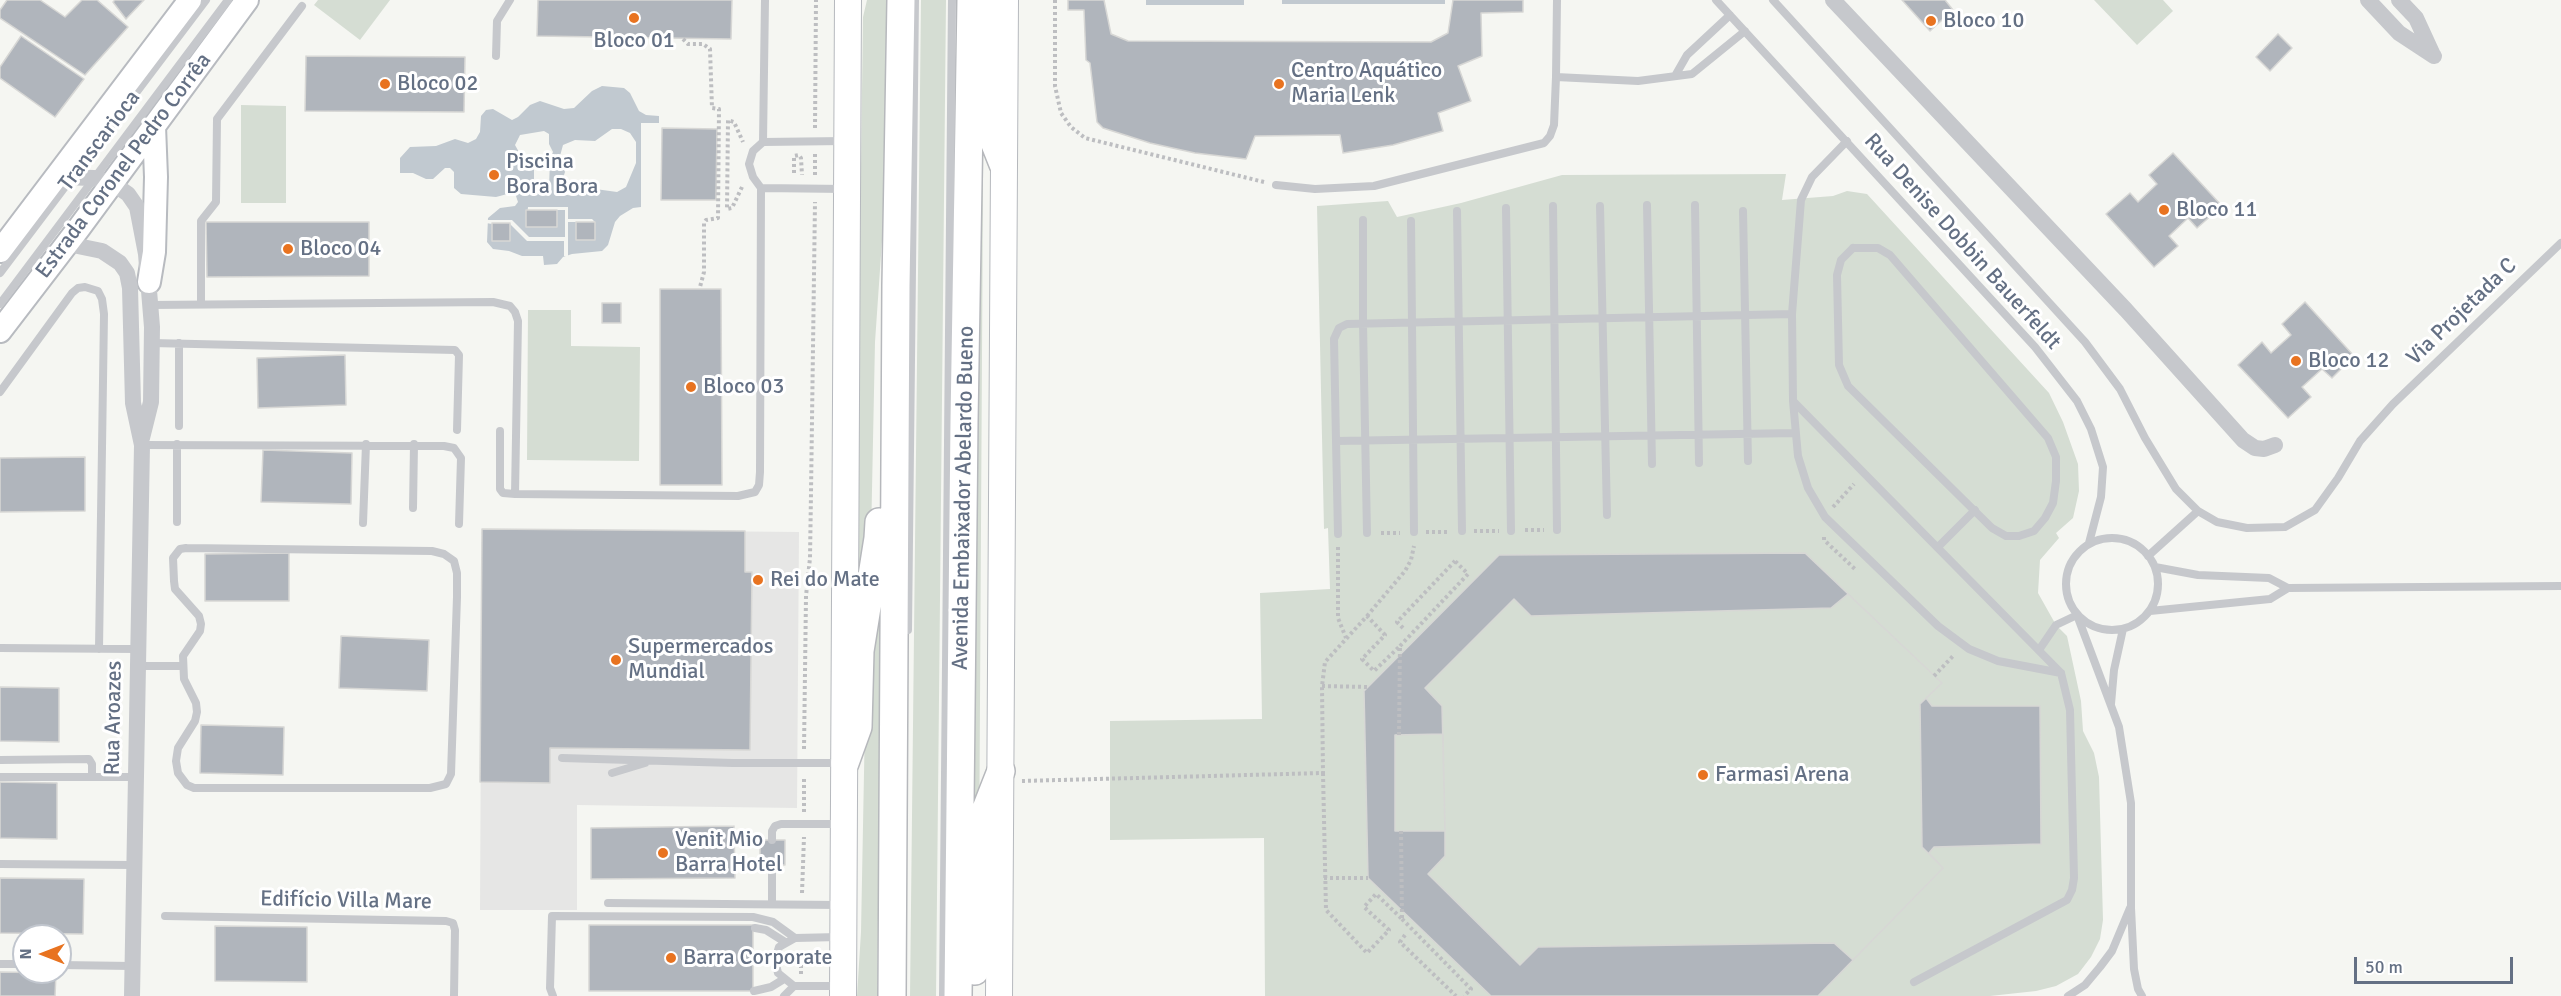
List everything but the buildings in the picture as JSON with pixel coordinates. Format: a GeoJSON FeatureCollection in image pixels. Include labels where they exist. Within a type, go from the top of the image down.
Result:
{"type":"FeatureCollection","features":[{"type":"Feature","properties":{"kind":"highway"},"geometry":{"type":"LineString","coordinates":[[892,996],[896,285],[901,0]]}},
{"type":"Feature","properties":{"kind":"highway","name":"Avenida Embaixador Abelardo Bueno"},"geometry":{"type":"LineString","coordinates":[[958,996],[971,0]]}},
{"type":"Feature","properties":{"kind":"highway"},"geometry":{"type":"LineString","coordinates":[[989,0],[990,126],[1003,164]]}},
{"type":"Feature","properties":{"kind":"highway"},"geometry":{"type":"LineString","coordinates":[[845,763],[858,727],[860,651],[878,538],[882,373],[896,285]]}},
{"type":"Feature","properties":{"kind":"highway"},"geometry":{"type":"LineString","coordinates":[[974,996],[976,951],[983,892],[986,809],[1009,776]]}},
{"type":"Feature","properties":{"kind":"main road","name":"Estrada Coronel Pedro Corrêa"},"geometry":{"type":"LineString","coordinates":[[0,251],[65,177],[190,0]]}},
{"type":"Feature","properties":{"kind":"main road","name":"Estrada Coronel Pedro Corrêa"},"geometry":{"type":"LineString","coordinates":[[0,331],[68,244],[103,181],[154,126],[247,0]]}},
{"type":"Feature","properties":{"kind":"main road"},"geometry":{"type":"LineString","coordinates":[[843,991],[848,0]]}},
{"type":"Feature","properties":{"kind":"main road","name":"Avenida Embaixador Abelardo Bueno"},"geometry":{"type":"LineString","coordinates":[[999,996],[1009,776],[1003,164],[1005,0]]}},
{"type":"Feature","properties":{"kind":"main road"},"geometry":{"type":"LineString","coordinates":[[149,282],[154,252],[156,177],[154,126]]}},
{"type":"Feature","properties":{"kind":"street"},"geometry":{"type":"LineString","coordinates":[[1833,0],[2133,318],[2243,440],[2255,448],[2275,445]]}},
{"type":"Feature","properties":{"kind":"street"},"geometry":{"type":"LineString","coordinates":[[2368,0],[2399,33],[2434,56],[2416,18],[2399,0]]}},
{"type":"Feature","properties":{"kind":"street"},"geometry":{"type":"LineString","coordinates":[[65,177],[103,181]]}},
{"type":"Feature","properties":{"kind":"street","name":"Rua Aroazes"},"geometry":{"type":"LineString","coordinates":[[103,181],[128,194],[137,207],[151,305],[151,402],[141,443],[132,996]]}},
{"type":"Feature","properties":{"kind":"street","name":"Rua Aroazes"},"geometry":{"type":"LineString","coordinates":[[68,244],[102,251],[120,263],[127,273],[132,328],[132,403],[141,443]]}},
{"type":"Feature","properties":{"kind":"lane","name":"Transcarioca"},"geometry":{"type":"LineString","coordinates":[[0,273],[65,177],[206,0]]}},
{"type":"Feature","properties":{"kind":"lane","name":"Transcarioca"},"geometry":{"type":"LineString","coordinates":[[0,304],[103,181],[228,0]]}},
{"type":"Feature","properties":{"kind":"lane"},"geometry":{"type":"LineString","coordinates":[[496,56],[497,21],[510,0]]}},
{"type":"Feature","properties":{"kind":"lane"},"geometry":{"type":"LineString","coordinates":[[763,142],[765,0]]}},
{"type":"Feature","properties":{"kind":"lane"},"geometry":{"type":"LineString","coordinates":[[907,640],[915,0]]}},
{"type":"Feature","properties":{"kind":"lane"},"geometry":{"type":"LineString","coordinates":[[942,996],[952,0]]}},
{"type":"Feature","properties":{"kind":"lane"},"geometry":{"type":"LineString","coordinates":[[1276,185],[1315,189],[1374,186],[1544,143],[1550,136],[1554,124],[1557,77],[1557,0]]}},
{"type":"Feature","properties":{"kind":"lane","name":"Rua Denise Dobbin Bauerfeldt"},"geometry":{"type":"LineString","coordinates":[[1716,0],[2035,347],[2077,401],[2091,429],[2103,467],[2101,497],[2089,543]]}},
{"type":"Feature","properties":{"kind":"lane","name":"Rua Denise Dobbin Bauerfeldt"},"geometry":{"type":"LineString","coordinates":[[1773,0],[2085,342],[2120,389],[2145,438],[2176,489],[2198,511]]}},
{"type":"Feature","properties":{"kind":"lane"},"geometry":{"type":"LineString","coordinates":[[201,304],[201,221],[216,202],[217,119],[302,6]]}},
{"type":"Feature","properties":{"kind":"lane"},"geometry":{"type":"LineString","coordinates":[[1675,76],[1687,55],[1730,15]]}},
{"type":"Feature","properties":{"kind":"lane"},"geometry":{"type":"LineString","coordinates":[[1557,77],[1638,81],[1692,74],[1700,70],[1745,31]]}},
{"type":"Feature","properties":{"kind":"lane"},"geometry":{"type":"LineString","coordinates":[[500,431],[500,489],[503,494],[738,496],[755,492],[759,485],[760,472],[761,188],[753,177],[749,164],[753,151],[763,142],[848,140]]}},
{"type":"Feature","properties":{"kind":"lane"},"geometry":{"type":"LineString","coordinates":[[1847,141],[1812,177],[1801,200],[1792,314],[1793,401],[1798,456],[1808,488],[1825,517],[1938,627],[1969,649],[1998,661],[2061,673]]}},
{"type":"Feature","properties":{"kind":"lane"},"geometry":{"type":"LineString","coordinates":[[761,188],[848,189]]}},
{"type":"Feature","properties":{"kind":"lane"},"geometry":{"type":"LineString","coordinates":[[1647,205],[1652,464]]}},
{"type":"Feature","properties":{"kind":"lane"},"geometry":{"type":"LineString","coordinates":[[1695,205],[1699,463]]}},
{"type":"Feature","properties":{"kind":"lane"},"geometry":{"type":"LineString","coordinates":[[1553,206],[1557,530]]}},
{"type":"Feature","properties":{"kind":"lane"},"geometry":{"type":"LineString","coordinates":[[1600,206],[1607,515]]}},
{"type":"Feature","properties":{"kind":"lane"},"geometry":{"type":"LineString","coordinates":[[1506,208],[1511,531]]}},
{"type":"Feature","properties":{"kind":"lane"},"geometry":{"type":"LineString","coordinates":[[1457,211],[1462,531]]}},
{"type":"Feature","properties":{"kind":"lane"},"geometry":{"type":"LineString","coordinates":[[1743,211],[1748,461]]}},
{"type":"Feature","properties":{"kind":"lane"},"geometry":{"type":"LineString","coordinates":[[1363,220],[1367,533]]}},
{"type":"Feature","properties":{"kind":"lane"},"geometry":{"type":"LineString","coordinates":[[1411,221],[1414,532]]}},
{"type":"Feature","properties":{"kind":"lane","name":"Via Projetada C"},"geometry":{"type":"LineString","coordinates":[[2198,511],[2217,522],[2247,528],[2285,527],[2315,510],[2360,441],[2393,404],[2561,243]]}},
{"type":"Feature","properties":{"kind":"lane"},"geometry":{"type":"LineString","coordinates":[[1853,248],[1878,248],[1890,255],[2048,438],[2056,457],[2053,502],[2045,519],[2034,531],[2019,536],[2006,536],[1992,528],[1975,510],[1848,386],[1839,365],[1837,275],[1841,260],[1853,248]]}},
{"type":"Feature","properties":{"kind":"lane"},"geometry":{"type":"LineString","coordinates":[[0,392],[72,293],[78,288],[85,287],[98,291],[102,299],[104,314],[99,649]]}},
{"type":"Feature","properties":{"kind":"lane"},"geometry":{"type":"LineString","coordinates":[[151,305],[493,303],[510,306],[516,312],[518,321],[515,494]]}},
{"type":"Feature","properties":{"kind":"lane"},"geometry":{"type":"LineString","coordinates":[[1338,534],[1334,339],[1339,328],[1347,324],[1792,314]]}},
{"type":"Feature","properties":{"kind":"lane"},"geometry":{"type":"LineString","coordinates":[[152,343],[455,350],[459,355],[457,430]]}},
{"type":"Feature","properties":{"kind":"lane"},"geometry":{"type":"LineString","coordinates":[[179,344],[179,426]]}},
{"type":"Feature","properties":{"kind":"lane"},"geometry":{"type":"LineString","coordinates":[[1793,401],[2061,673],[2070,710],[2074,878],[2067,900],[1914,982]]}},
{"type":"Feature","properties":{"kind":"lane"},"geometry":{"type":"LineString","coordinates":[[1336,441],[1795,433]]}},
{"type":"Feature","properties":{"kind":"lane"},"geometry":{"type":"LineString","coordinates":[[141,443],[444,446],[459,452],[461,458],[459,524]]}},
{"type":"Feature","properties":{"kind":"lane"},"geometry":{"type":"LineString","coordinates":[[177,444],[177,522]]}},
{"type":"Feature","properties":{"kind":"lane"},"geometry":{"type":"LineString","coordinates":[[363,523],[366,444]]}},
{"type":"Feature","properties":{"kind":"lane"},"geometry":{"type":"LineString","coordinates":[[413,508],[414,444]]}},
{"type":"Feature","properties":{"kind":"lane"},"geometry":{"type":"LineString","coordinates":[[1938,547],[1975,510]]}},
{"type":"Feature","properties":{"kind":"lane"},"geometry":{"type":"LineString","coordinates":[[2148,556],[2198,511]]}},
{"type":"Feature","properties":{"kind":"lane"},"geometry":{"type":"LineString","coordinates":[[2077,615],[2090,626],[2106,630],[2123,629],[2138,622],[2150,610],[2158,589],[2155,567],[2139,546],[2114,537],[2089,543],[2076,554],[2068,568],[2065,585],[2068,601],[2077,615],[2104,693],[2119,727],[2128,778],[2134,969],[2140,993],[2130,996]]}},
{"type":"Feature","properties":{"kind":"lane"},"geometry":{"type":"LineString","coordinates":[[180,549],[432,551],[444,554],[454,561],[457,573],[457,597],[451,774],[449,781],[441,787],[194,788],[187,785],[178,773],[176,760],[178,748],[195,721],[197,712],[196,703],[184,679],[183,666],[186,651],[200,631],[201,624],[199,616],[175,589],[173,558],[180,549]]}},
{"type":"Feature","properties":{"kind":"lane"},"geometry":{"type":"LineString","coordinates":[[2155,567],[2198,575],[2269,578],[2288,588],[2561,586]]}},
{"type":"Feature","properties":{"kind":"lane"},"geometry":{"type":"LineString","coordinates":[[2150,610],[2270,599],[2288,588]]}},
{"type":"Feature","properties":{"kind":"lane"},"geometry":{"type":"LineString","coordinates":[[2038,650],[2056,625],[2077,615]]}},
{"type":"Feature","properties":{"kind":"lane"},"geometry":{"type":"LineString","coordinates":[[2111,705],[2114,670],[2123,629]]}},
{"type":"Feature","properties":{"kind":"lane"},"geometry":{"type":"LineString","coordinates":[[0,648],[137,649]]}},
{"type":"Feature","properties":{"kind":"lane"},"geometry":{"type":"LineString","coordinates":[[137,666],[183,666]]}},
{"type":"Feature","properties":{"kind":"lane"},"geometry":{"type":"LineString","coordinates":[[562,758],[845,763]]}},
{"type":"Feature","properties":{"kind":"lane"},"geometry":{"type":"LineString","coordinates":[[0,760],[89,759],[92,761],[92,777]]}},
{"type":"Feature","properties":{"kind":"lane"},"geometry":{"type":"LineString","coordinates":[[612,773],[654,760]]}},
{"type":"Feature","properties":{"kind":"lane"},"geometry":{"type":"LineString","coordinates":[[0,777],[135,777]]}},
{"type":"Feature","properties":{"kind":"lane"},"geometry":{"type":"LineString","coordinates":[[772,840],[775,826],[844,824]]}},
{"type":"Feature","properties":{"kind":"lane"},"geometry":{"type":"LineString","coordinates":[[0,864],[134,865]]}},
{"type":"Feature","properties":{"kind":"lane"},"geometry":{"type":"LineString","coordinates":[[772,865],[772,904]]}},
{"type":"Feature","properties":{"kind":"lane"},"geometry":{"type":"LineString","coordinates":[[608,903],[843,905]]}},
{"type":"Feature","properties":{"kind":"lane"},"geometry":{"type":"LineString","coordinates":[[2068,996],[2085,985],[2106,959],[2131,908]]}},
{"type":"Feature","properties":{"kind":"lane","name":"Edifício Villa Mare"},"geometry":{"type":"LineString","coordinates":[[165,916],[446,921],[453,923],[455,930],[454,996]]}},
{"type":"Feature","properties":{"kind":"lane"},"geometry":{"type":"LineString","coordinates":[[553,996],[550,988],[552,916],[753,917],[773,922],[798,938]]}},
{"type":"Feature","properties":{"kind":"lane"},"geometry":{"type":"LineString","coordinates":[[755,928],[766,930],[785,942]]}},
{"type":"Feature","properties":{"kind":"lane"},"geometry":{"type":"LineString","coordinates":[[843,937],[798,938],[785,942],[779,947],[775,960],[778,973],[798,986],[843,991]]}},
{"type":"Feature","properties":{"kind":"lane"},"geometry":{"type":"LineString","coordinates":[[72,965],[132,966]]}},
{"type":"Feature","properties":{"kind":"lane"},"geometry":{"type":"LineString","coordinates":[[754,991],[771,987],[784,979]]}},
{"type":"Feature","properties":{"kind":"lane"},"geometry":{"type":"LineString","coordinates":[[784,996],[798,986]]}},
{"type":"Feature","properties":{"kind":"path"},"geometry":{"type":"LineString","coordinates":[[802,904],[806,596],[810,558],[816,0]]}},
{"type":"Feature","properties":{"kind":"path"},"geometry":{"type":"LineString","coordinates":[[1055,0],[1055,86],[1061,113],[1071,128],[1085,138],[1276,185]]}},
{"type":"Feature","properties":{"kind":"path"},"geometry":{"type":"LineString","coordinates":[[683,39],[688,44],[704,44],[710,51],[712,108],[718,109],[718,218],[706,220],[704,223],[704,276],[700,287]]}},
{"type":"Feature","properties":{"kind":"path"},"geometry":{"type":"LineString","coordinates":[[794,173],[794,156],[799,155],[802,175],[815,176]]}},
{"type":"Feature","properties":{"kind":"path"},"geometry":{"type":"LineString","coordinates":[[718,164],[733,164]]}},
{"type":"Feature","properties":{"kind":"path"},"geometry":{"type":"LineString","coordinates":[[1825,517],[1864,472]]}},
{"type":"Feature","properties":{"kind":"path"},"geometry":{"type":"LineString","coordinates":[[1414,532],[1411,560],[1405,571],[1325,662],[1323,773],[1326,910],[1367,953],[1389,930],[1364,907],[1376,894],[1472,988],[1464,996]]}},
{"type":"Feature","properties":{"kind":"path"},"geometry":{"type":"LineString","coordinates":[[1338,534],[1338,618],[1346,638]]}},
{"type":"Feature","properties":{"kind":"path"},"geometry":{"type":"LineString","coordinates":[[1367,616],[1385,635],[1362,659],[1374,671],[1468,574],[1455,561],[1397,622],[1403,628]]}},
{"type":"Feature","properties":{"kind":"path"},"geometry":{"type":"LineString","coordinates":[[1400,646],[1400,735]]}},
{"type":"Feature","properties":{"kind":"path"},"geometry":{"type":"LineString","coordinates":[[1323,686],[1368,687]]}},
{"type":"Feature","properties":{"kind":"path"},"geometry":{"type":"LineString","coordinates":[[1009,776],[1323,773]]}},
{"type":"Feature","properties":{"kind":"path"},"geometry":{"type":"LineString","coordinates":[[1401,831],[1402,919]]}},
{"type":"Feature","properties":{"kind":"path"},"geometry":{"type":"LineString","coordinates":[[1324,878],[1368,878]]}},
{"type":"Feature","properties":{"kind":"path"},"geometry":{"type":"LineString","coordinates":[[1405,935],[1400,942],[1456,996]]}},
{"type":"Feature","properties":{"kind":"path"},"geometry":{"type":"LineString","coordinates":[[798,938],[798,986]]}},
{"type":"Feature","properties":{"kind":"shaded area"},"geometry":{"type":"Polygon","coordinates":[[[318,0],[390,0],[360,40],[314,5],[318,0]]]}},
{"type":"Feature","properties":{"kind":"shaded area"},"geometry":{"type":"Polygon","coordinates":[[[867,0],[886,0],[889,139],[875,342],[871,539],[855,616],[863,17],[867,0]]]}},
{"type":"Feature","properties":{"kind":"shaded area"},"geometry":{"type":"Polygon","coordinates":[[[921,0],[946,0],[936,996],[910,996],[921,0]]]}},
{"type":"Feature","properties":{"kind":"shaded area"},"geometry":{"type":"Polygon","coordinates":[[[1146,0],[1244,0],[1244,5],[1146,5],[1146,0]]]}},
{"type":"Feature","properties":{"kind":"shaded area"},"geometry":{"type":"Polygon","coordinates":[[[1282,0],[1445,0],[1445,4],[1282,4],[1282,0]]]}},
{"type":"Feature","properties":{"kind":"shaded area"},"geometry":{"type":"Polygon","coordinates":[[[2094,0],[2163,0],[2173,11],[2137,45],[2094,0]]]}},
{"type":"Feature","properties":{"kind":"shaded area"},"geometry":{"type":"Polygon","coordinates":[[[980,9],[984,9],[979,873],[972,917],[980,9]]]}},
{"type":"Feature","properties":{"kind":"shaded area","name":"Piscina Bora Bora"},"geometry":{"type":"Polygon","coordinates":[[[602,86],[624,88],[630,93],[639,111],[646,115],[659,116],[659,123],[641,123],[641,207],[633,208],[620,216],[615,222],[608,245],[602,251],[572,254],[563,257],[557,264],[544,265],[543,256],[522,256],[509,251],[493,249],[487,242],[488,218],[500,208],[515,206],[518,202],[516,196],[511,193],[496,197],[461,194],[454,188],[454,172],[450,168],[445,168],[433,179],[426,179],[413,173],[400,173],[400,158],[410,147],[436,146],[455,139],[468,143],[476,139],[480,132],[481,116],[486,110],[493,109],[512,120],[530,105],[540,101],[564,109],[574,108],[592,91],[602,86]],[[612,129],[595,141],[575,140],[563,145],[560,156],[565,172],[560,187],[562,194],[573,196],[588,188],[617,192],[626,187],[636,163],[636,142],[630,133],[621,129],[612,129]],[[544,131],[520,135],[515,145],[520,154],[534,160],[534,187],[540,192],[545,192],[549,187],[550,160],[553,152],[549,144],[549,134],[544,131]]]}},
{"type":"Feature","properties":{"kind":"shaded area"},"geometry":{"type":"Polygon","coordinates":[[[241,105],[286,106],[286,203],[241,203],[241,105]]]}},
{"type":"Feature","properties":{"kind":"shaded area"},"geometry":{"type":"Polygon","coordinates":[[[1786,174],[1782,200],[1833,196],[1847,191],[1867,194],[2049,393],[2063,422],[2078,464],[2079,491],[2073,518],[2056,533],[2059,538],[2040,560],[2038,593],[2056,625],[2067,636],[2081,701],[2083,731],[2094,753],[2099,777],[2103,920],[2100,939],[2091,957],[2078,974],[2056,986],[2036,991],[1990,996],[1265,996],[1264,838],[1110,840],[1110,721],[1262,719],[1260,593],[1330,589],[1328,528],[1324,529],[1317,206],[1388,201],[1397,217],[1461,203],[1562,175],[1786,174]]]}},
{"type":"Feature","properties":{"kind":"shaded area"},"geometry":{"type":"Polygon","coordinates":[[[528,310],[571,310],[571,346],[640,347],[639,461],[527,460],[528,310]]]}},
{"type":"Feature","properties":{"kind":"shaded area","name":"Supermercados Mundial"},"geometry":{"type":"Polygon","coordinates":[[[482,529],[799,532],[797,808],[577,805],[577,910],[480,910],[482,529]]]}},
{"type":"Feature","properties":{"kind":"shaded area"},"geometry":{"type":"Polygon","coordinates":[[[882,591],[877,996],[857,996],[861,932],[866,667],[882,591]]]}},
{"type":"Feature","properties":{"kind":"pier"},"geometry":{"type":"Polygon","coordinates":[[[528,207],[568,207],[568,219],[592,219],[595,222],[595,240],[576,240],[576,222],[568,222],[568,257],[564,256],[564,241],[527,241],[510,224],[510,241],[492,241],[492,224],[486,223],[487,220],[512,220],[529,237],[565,237],[565,210],[557,210],[557,227],[526,227],[528,207]]]}},
{"type":"Feature","properties":{"kind":"place","name":"Bloco 01"},"geometry":{"type":"Point","coordinates":[634,18]}},
{"type":"Feature","properties":{"kind":"place","name":"Bloco 10"},"geometry":{"type":"Point","coordinates":[1931,21]}},
{"type":"Feature","properties":{"kind":"place","name":"Bloco 02"},"geometry":{"type":"Point","coordinates":[385,84]}},
{"type":"Feature","properties":{"kind":"place","name":"Centro Aquático Maria Lenk"},"geometry":{"type":"Point","coordinates":[1279,84]}},
{"type":"Feature","properties":{"kind":"place","name":"Piscina Bora Bora"},"geometry":{"type":"Point","coordinates":[494,175]}},
{"type":"Feature","properties":{"kind":"place","name":"Bloco 11"},"geometry":{"type":"Point","coordinates":[2164,210]}},
{"type":"Feature","properties":{"kind":"place","name":"Bloco 04"},"geometry":{"type":"Point","coordinates":[288,249]}},
{"type":"Feature","properties":{"kind":"place","name":"Bloco 12"},"geometry":{"type":"Point","coordinates":[2296,361]}},
{"type":"Feature","properties":{"kind":"place","name":"Bloco 03"},"geometry":{"type":"Point","coordinates":[691,387]}},
{"type":"Feature","properties":{"kind":"place","name":"Rei do Mate"},"geometry":{"type":"Point","coordinates":[758,580]}},
{"type":"Feature","properties":{"kind":"place","name":"Supermercados Mundial"},"geometry":{"type":"Point","coordinates":[616,660]}},
{"type":"Feature","properties":{"kind":"place","name":"Farmasi Arena"},"geometry":{"type":"Point","coordinates":[1703,775]}},
{"type":"Feature","properties":{"kind":"place","name":"Venit Mio Barra Hotel"},"geometry":{"type":"Point","coordinates":[663,853]}},
{"type":"Feature","properties":{"kind":"place","name":"Barra Corporate"},"geometry":{"type":"Point","coordinates":[671,958]}}]}
